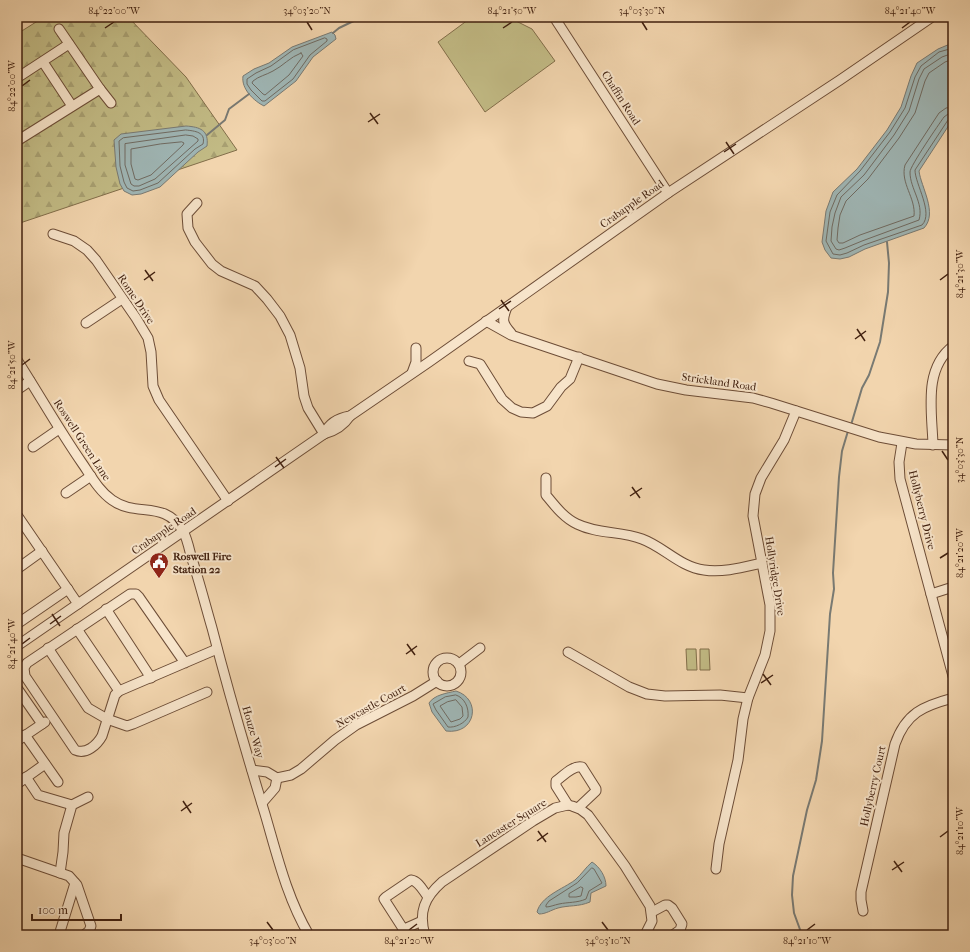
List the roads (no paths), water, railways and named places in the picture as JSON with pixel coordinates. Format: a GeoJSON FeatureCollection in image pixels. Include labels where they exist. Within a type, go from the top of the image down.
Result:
{"type":"FeatureCollection","features":[{"type":"Feature","properties":{"kind":"street","name":"Chaffin Road"},"geometry":{"type":"LineString","coordinates":[[554,17],[668,193]]}},
{"type":"Feature","properties":{"kind":"street","name":"Crabapple Road"},"geometry":{"type":"LineString","coordinates":[[17,646],[324,434],[328,426],[341,418],[350,416],[412,374],[668,193],[840,80],[932,17]]}},
{"type":"Feature","properties":{"kind":"street"},"geometry":{"type":"LineString","coordinates":[[60,29],[111,103]]}},
{"type":"Feature","properties":{"kind":"street"},"geometry":{"type":"LineString","coordinates":[[17,78],[69,44]]}},
{"type":"Feature","properties":{"kind":"street"},"geometry":{"type":"LineString","coordinates":[[43,62],[72,106]]}},
{"type":"Feature","properties":{"kind":"street"},"geometry":{"type":"LineString","coordinates":[[17,141],[100,89]]}},
{"type":"Feature","properties":{"kind":"street"},"geometry":{"type":"LineString","coordinates":[[655,202],[659,193],[660,179]]}},
{"type":"Feature","properties":{"kind":"street"},"geometry":{"type":"LineString","coordinates":[[197,203],[187,214],[188,228],[195,242],[212,264],[221,271],[254,286],[267,299],[280,316],[292,341],[300,368],[304,396],[308,408],[324,434]]}},
{"type":"Feature","properties":{"kind":"street","name":"Rome Drive"},"geometry":{"type":"LineString","coordinates":[[53,234],[74,241],[87,250],[96,260],[136,318],[148,338],[151,352],[153,386],[159,400],[228,501]]}},
{"type":"Feature","properties":{"kind":"street"},"geometry":{"type":"LineString","coordinates":[[86,323],[122,299]]}},
{"type":"Feature","properties":{"kind":"street"},"geometry":{"type":"LineString","coordinates":[[506,307],[504,325],[511,334]]}},
{"type":"Feature","properties":{"kind":"street","name":"Strickland Road"},"geometry":{"type":"LineString","coordinates":[[486,321],[511,334],[657,384],[686,390],[753,398],[796,410],[879,437],[902,442],[953,446]]}},
{"type":"Feature","properties":{"kind":"street"},"geometry":{"type":"LineString","coordinates":[[933,445],[931,385],[934,372],[940,359],[953,346]]}},
{"type":"Feature","properties":{"kind":"street"},"geometry":{"type":"LineString","coordinates":[[412,374],[416,362],[416,348]]}},
{"type":"Feature","properties":{"kind":"street"},"geometry":{"type":"LineString","coordinates":[[469,361],[480,364],[502,399],[512,408],[521,412],[533,413],[547,406],[570,379],[580,357]]}},
{"type":"Feature","properties":{"kind":"street","name":"Roswell Green Lane"},"geometry":{"type":"LineString","coordinates":[[17,360],[59,429],[101,492],[113,501],[125,507],[137,510],[166,513],[175,520],[184,532]]}},
{"type":"Feature","properties":{"kind":"street"},"geometry":{"type":"LineString","coordinates":[[17,390],[30,381]]}},
{"type":"Feature","properties":{"kind":"street","name":"Hollyridge Drive"},"geometry":{"type":"LineString","coordinates":[[716,869],[719,844],[738,760],[748,698],[765,655],[770,631],[770,605],[753,516],[755,494],[761,478],[784,440],[796,410]]}},
{"type":"Feature","properties":{"kind":"street"},"geometry":{"type":"LineString","coordinates":[[33,447],[59,429]]}},
{"type":"Feature","properties":{"kind":"street","name":"Hollyberry Drive"},"geometry":{"type":"LineString","coordinates":[[902,442],[899,462],[900,479],[953,676]]}},
{"type":"Feature","properties":{"kind":"street"},"geometry":{"type":"LineString","coordinates":[[66,493],[91,476]]}},
{"type":"Feature","properties":{"kind":"street"},"geometry":{"type":"LineString","coordinates":[[546,478],[546,495],[560,511],[576,524],[591,530],[642,539],[656,546],[679,562],[704,570],[717,571],[762,564]]}},
{"type":"Feature","properties":{"kind":"street"},"geometry":{"type":"LineString","coordinates":[[17,515],[78,604]]}},
{"type":"Feature","properties":{"kind":"street","name":"Houze Way"},"geometry":{"type":"LineString","coordinates":[[184,532],[252,770],[290,895],[309,935]]}},
{"type":"Feature","properties":{"kind":"street"},"geometry":{"type":"LineString","coordinates":[[17,569],[42,552]]}},
{"type":"Feature","properties":{"kind":"street"},"geometry":{"type":"LineString","coordinates":[[931,594],[953,587]]}},
{"type":"Feature","properties":{"kind":"street"},"geometry":{"type":"LineString","coordinates":[[17,624],[68,589]]}},
{"type":"Feature","properties":{"kind":"street"},"geometry":{"type":"LineString","coordinates":[[185,663],[136,594],[130,594],[27,663],[24,672],[25,676],[52,717],[75,750],[78,752],[86,751],[98,742],[102,736],[115,695],[119,692],[217,649]]}},
{"type":"Feature","properties":{"kind":"street"},"geometry":{"type":"LineString","coordinates":[[106,609],[151,678]]}},
{"type":"Feature","properties":{"kind":"street"},"geometry":{"type":"LineString","coordinates":[[77,629],[119,692]]}},
{"type":"Feature","properties":{"kind":"street"},"geometry":{"type":"LineString","coordinates":[[48,648],[88,708],[107,719],[127,726],[207,692]]}},
{"type":"Feature","properties":{"kind":"street"},"geometry":{"type":"LineString","coordinates":[[459,664],[480,648]]}},
{"type":"Feature","properties":{"kind":"street"},"geometry":{"type":"LineString","coordinates":[[568,652],[629,687],[647,694],[665,696],[720,695],[748,698]]}},
{"type":"Feature","properties":{"kind":"street"},"geometry":{"type":"LineString","coordinates":[[447,658],[452,659],[459,664],[461,673],[454,684],[445,685],[438,681],[435,677],[434,668],[439,661],[447,658]]}},
{"type":"Feature","properties":{"kind":"street","name":"Newcastle Court"},"geometry":{"type":"LineString","coordinates":[[277,778],[291,775],[301,769],[335,740],[356,725],[413,696],[438,681]]}},
{"type":"Feature","properties":{"kind":"street"},"geometry":{"type":"LineString","coordinates":[[17,688],[42,724]]}},
{"type":"Feature","properties":{"kind":"street","name":"Hollyberry Court"},"geometry":{"type":"LineString","coordinates":[[863,911],[861,892],[895,744],[899,733],[908,719],[921,709],[933,703],[953,698]]}},
{"type":"Feature","properties":{"kind":"street"},"geometry":{"type":"LineString","coordinates":[[17,741],[52,717]]}},
{"type":"Feature","properties":{"kind":"street"},"geometry":{"type":"LineString","coordinates":[[25,736],[58,782]]}},
{"type":"Feature","properties":{"kind":"street"},"geometry":{"type":"LineString","coordinates":[[17,784],[45,764]]}},
{"type":"Feature","properties":{"kind":"street"},"geometry":{"type":"LineString","coordinates":[[578,808],[596,791],[582,767],[578,766],[556,781],[556,786],[568,805],[578,808],[588,815],[625,866],[650,906],[652,921],[649,933]]}},
{"type":"Feature","properties":{"kind":"street"},"geometry":{"type":"LineString","coordinates":[[252,770],[267,772],[277,778],[275,788],[262,803]]}},
{"type":"Feature","properties":{"kind":"street"},"geometry":{"type":"LineString","coordinates":[[26,777],[38,795],[72,805],[88,797]]}},
{"type":"Feature","properties":{"kind":"street"},"geometry":{"type":"LineString","coordinates":[[60,873],[64,833],[72,805]]}},
{"type":"Feature","properties":{"kind":"street","name":"Lancaster Square"},"geometry":{"type":"LineString","coordinates":[[425,935],[422,915],[431,892],[442,882],[533,821],[556,808],[568,805]]}},
{"type":"Feature","properties":{"kind":"street"},"geometry":{"type":"LineString","coordinates":[[17,858],[69,876],[75,883],[91,926],[89,931],[84,935]]}},
{"type":"Feature","properties":{"kind":"street"},"geometry":{"type":"LineString","coordinates":[[422,921],[404,929],[384,899],[411,880],[418,883],[428,897]]}},
{"type":"Feature","properties":{"kind":"street"},"geometry":{"type":"LineString","coordinates":[[59,935],[75,883]]}},
{"type":"Feature","properties":{"kind":"street"},"geometry":{"type":"LineString","coordinates":[[652,912],[665,905],[672,908],[682,924],[680,930],[673,935]]}},
{"type":"Feature","properties":{"kind":"water"},"geometry":{"type":"Polygon","coordinates":[[[332,32],[336,39],[313,57],[296,81],[264,106],[256,101],[246,90],[243,76],[254,69],[269,63],[292,47],[332,32]]]}},
{"type":"Feature","properties":{"kind":"water"},"geometry":{"type":"Polygon","coordinates":[[[950,44],[953,45],[953,119],[919,171],[928,200],[928,222],[924,228],[865,249],[849,257],[840,259],[831,258],[825,250],[822,242],[826,211],[833,192],[857,169],[887,130],[901,107],[917,63],[938,49],[950,44]]]}},
{"type":"Feature","properties":{"kind":"water"},"geometry":{"type":"Polygon","coordinates":[[[186,126],[195,127],[202,130],[207,136],[207,146],[198,152],[160,187],[141,194],[132,195],[124,191],[120,184],[116,167],[114,140],[121,134],[186,126]]]}},
{"type":"Feature","properties":{"kind":"water"},"geometry":{"type":"Polygon","coordinates":[[[456,691],[464,695],[470,701],[472,716],[464,728],[456,731],[446,731],[432,712],[429,703],[437,696],[456,691]]]}},
{"type":"Feature","properties":{"kind":"water"},"geometry":{"type":"Polygon","coordinates":[[[592,862],[602,872],[606,886],[591,893],[590,902],[581,905],[558,908],[542,914],[537,912],[539,906],[548,897],[575,880],[592,862]]]}},
{"type":"Feature","properties":{"kind":"waterway"},"geometry":{"type":"LineString","coordinates":[[333,33],[339,28],[362,17]]}},
{"type":"Feature","properties":{"kind":"waterway"},"geometry":{"type":"LineString","coordinates":[[207,135],[225,120],[229,109],[249,94]]}},
{"type":"Feature","properties":{"kind":"waterway"},"geometry":{"type":"LineString","coordinates":[[851,425],[862,388],[869,375],[880,342],[888,292],[889,263],[887,242]]}},
{"type":"Feature","properties":{"kind":"waterway"},"geometry":{"type":"LineString","coordinates":[[802,935],[794,913],[792,895],[793,876],[807,810],[816,780],[822,741],[830,614],[834,589],[833,573],[839,477],[842,451],[848,431]]}},
{"type":"Feature","properties":{"kind":"place","name":"Roswell Fire Station 22"},"geometry":{"type":"Point","coordinates":[159,579]}}]}
